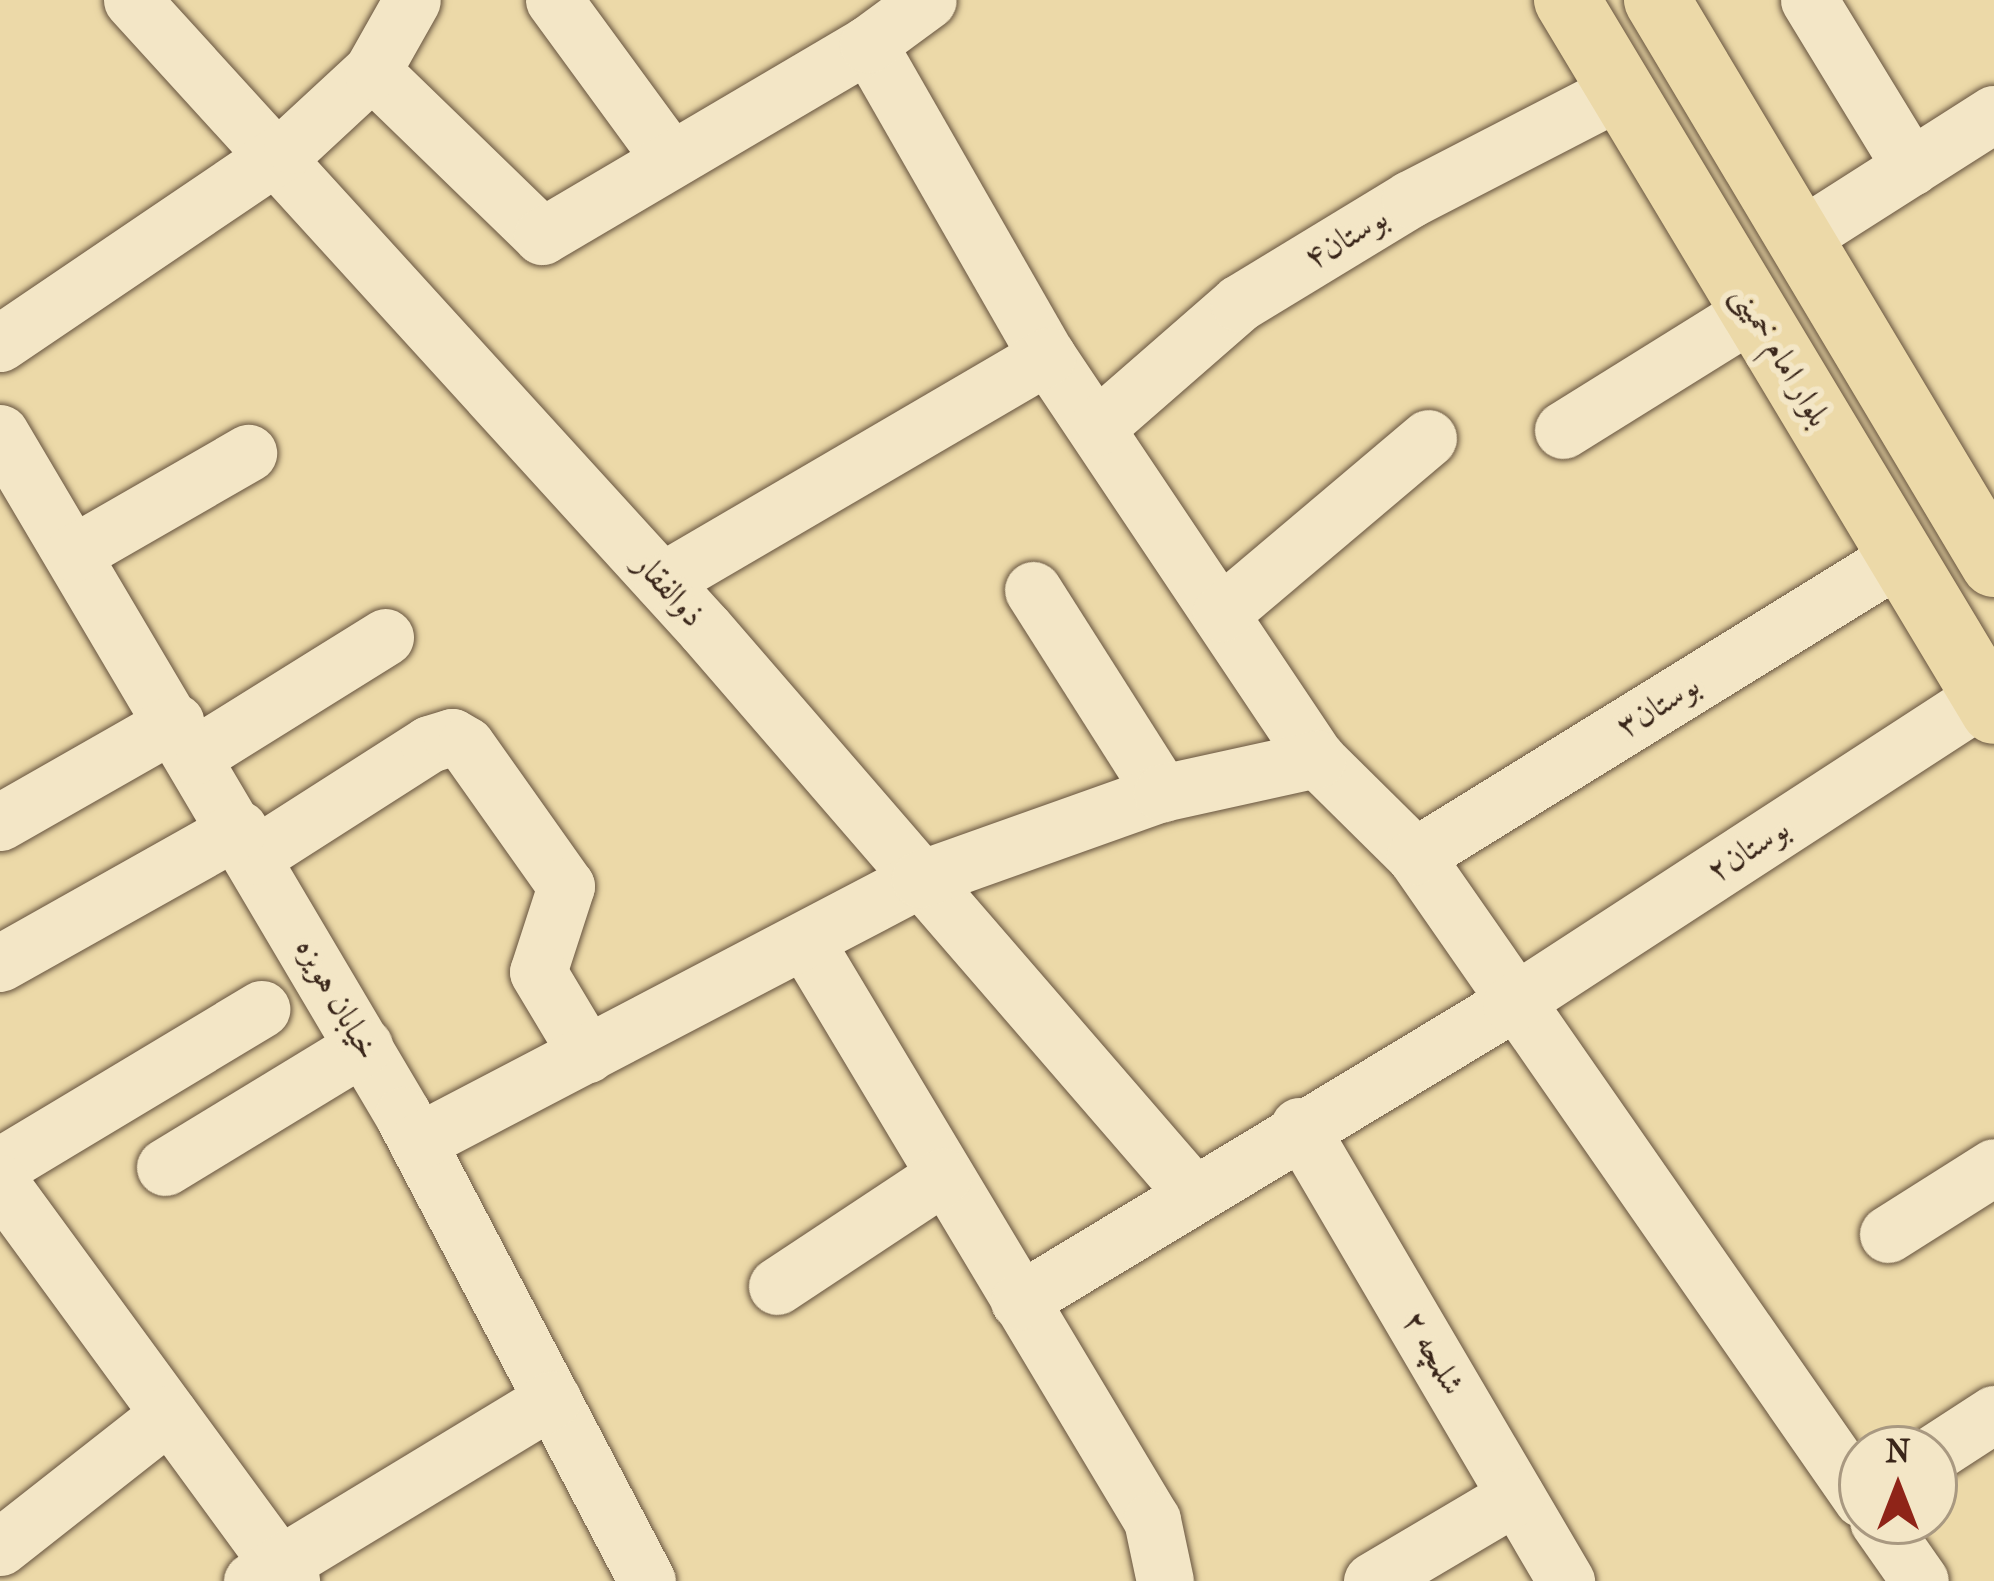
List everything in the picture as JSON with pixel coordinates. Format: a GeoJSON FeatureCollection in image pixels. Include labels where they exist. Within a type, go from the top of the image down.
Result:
{"type":"FeatureCollection","features":[{"type":"Feature","properties":{"kind":"main road","name":"بلوار امام خمینی"},"geometry":{"type":"LineString","coordinates":[[1567,0],[1989,704]]}},
{"type":"Feature","properties":{"kind":"main road"},"geometry":{"type":"LineString","coordinates":[[1657,0],[1994,564]]}},
{"type":"Feature","properties":{"kind":"street"},"geometry":{"type":"LineString","coordinates":[[0,343],[272,158],[372,71],[412,0]]}},
{"type":"Feature","properties":{"kind":"street"},"geometry":{"type":"LineString","coordinates":[[554,0],[669,157]]}},
{"type":"Feature","properties":{"kind":"street"},"geometry":{"type":"LineString","coordinates":[[372,71],[542,236],[669,157],[868,44],[928,0]]}},
{"type":"Feature","properties":{"kind":"street"},"geometry":{"type":"LineString","coordinates":[[1809,0],[1911,167]]}},
{"type":"Feature","properties":{"kind":"street","name":"ذوالفقار"},"geometry":{"type":"LineString","coordinates":[[136,1],[272,158],[662,581],[1192,1192]]}},
{"type":"Feature","properties":{"kind":"street"},"geometry":{"type":"LineString","coordinates":[[868,44],[1047,356],[1317,759],[1414,856],[1511,1004],[1838,1465]]}},
{"type":"Feature","properties":{"kind":"street","name":"بوستان۴"},"geometry":{"type":"LineString","coordinates":[[1097,427],[1239,303],[1411,199],[1621,89]]}},
{"type":"Feature","properties":{"kind":"street"},"geometry":{"type":"LineString","coordinates":[[1799,238],[1994,114]]}},
{"type":"Feature","properties":{"kind":"street"},"geometry":{"type":"LineString","coordinates":[[1564,430],[1754,311]]}},
{"type":"Feature","properties":{"kind":"street"},"geometry":{"type":"LineString","coordinates":[[662,581],[1047,356]]}},
{"type":"Feature","properties":{"kind":"street"},"geometry":{"type":"LineString","coordinates":[[1221,613],[1428,438]]}},
{"type":"Feature","properties":{"kind":"street","name":"خیابان هویزه"},"geometry":{"type":"LineString","coordinates":[[2,442],[185,739],[364,1046],[646,1581]]}},
{"type":"Feature","properties":{"kind":"street"},"geometry":{"type":"LineString","coordinates":[[74,554],[248,453]]}},
{"type":"Feature","properties":{"kind":"street","name":"بوستان۳"},"geometry":{"type":"LineString","coordinates":[[1414,856],[1901,556]]}},
{"type":"Feature","properties":{"kind":"street"},"geometry":{"type":"LineString","coordinates":[[1034,590],[1162,793]]}},
{"type":"Feature","properties":{"kind":"street"},"geometry":{"type":"LineString","coordinates":[[0,823],[185,739],[385,638]]}},
{"type":"Feature","properties":{"kind":"street","name":"بوستان۲"},"geometry":{"type":"LineString","coordinates":[[1019,1301],[1299,1126],[1511,1004],[1989,704]]}},
{"type":"Feature","properties":{"kind":"street"},"geometry":{"type":"LineString","coordinates":[[0,963],[452,737],[466,745],[566,886],[538,972],[586,1054]]}},
{"type":"Feature","properties":{"kind":"street"},"geometry":{"type":"LineString","coordinates":[[417,1142],[920,879],[1162,793],[1317,759]]}},
{"type":"Feature","properties":{"kind":"street"},"geometry":{"type":"LineString","coordinates":[[805,941],[1151,1520],[1165,1581]]}},
{"type":"Feature","properties":{"kind":"street"},"geometry":{"type":"LineString","coordinates":[[0,1166],[261,1009]]}},
{"type":"Feature","properties":{"kind":"street"},"geometry":{"type":"LineString","coordinates":[[165,1167],[364,1046]]}},
{"type":"Feature","properties":{"kind":"street","name":"شلمچه ۲"},"geometry":{"type":"LineString","coordinates":[[1299,1126],[1566,1581]]}},
{"type":"Feature","properties":{"kind":"street"},"geometry":{"type":"LineString","coordinates":[[1888,1234],[1994,1167]]}},
{"type":"Feature","properties":{"kind":"street"},"geometry":{"type":"LineString","coordinates":[[777,1286],[943,1176]]}},
{"type":"Feature","properties":{"kind":"street"},"geometry":{"type":"LineString","coordinates":[[0,1183],[169,1414],[273,1575],[552,1399]]}},
{"type":"Feature","properties":{"kind":"street"},"geometry":{"type":"LineString","coordinates":[[0,1547],[169,1414]]}},
{"type":"Feature","properties":{"kind":"street"},"geometry":{"type":"LineString","coordinates":[[1958,1437],[1994,1414]]}},
{"type":"Feature","properties":{"kind":"street"},"geometry":{"type":"LineString","coordinates":[[1372,1581],[1516,1496]]}},
{"type":"Feature","properties":{"kind":"street"},"geometry":{"type":"LineString","coordinates":[[1895,1545],[1920,1581]]}}]}
